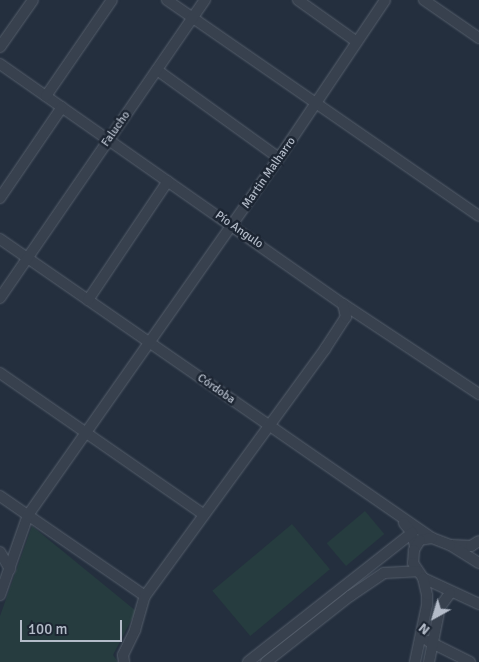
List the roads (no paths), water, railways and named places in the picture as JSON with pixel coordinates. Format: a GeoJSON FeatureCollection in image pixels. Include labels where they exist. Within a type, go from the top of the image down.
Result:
{"type":"FeatureCollection","features":[{"type":"Feature","properties":{"kind":"street"},"geometry":{"type":"LineString","coordinates":[[0,47],[33,0]]}},
{"type":"Feature","properties":{"kind":"street"},"geometry":{"type":"LineString","coordinates":[[46,96],[112,0]]}},
{"type":"Feature","properties":{"kind":"street"},"geometry":{"type":"LineString","coordinates":[[167,0],[479,216]]}},
{"type":"Feature","properties":{"kind":"street","name":"Falucho"},"geometry":{"type":"LineString","coordinates":[[0,298],[205,0]]}},
{"type":"Feature","properties":{"kind":"street"},"geometry":{"type":"LineString","coordinates":[[298,0],[357,42]]}},
{"type":"Feature","properties":{"kind":"street","name":"Martin Malharro"},"geometry":{"type":"LineString","coordinates":[[0,594],[28,515],[279,158],[385,0]]}},
{"type":"Feature","properties":{"kind":"street"},"geometry":{"type":"LineString","coordinates":[[424,0],[479,38]]}},
{"type":"Feature","properties":{"kind":"street","name":"Pío Angulo"},"geometry":{"type":"LineString","coordinates":[[0,64],[343,304],[479,394]]}},
{"type":"Feature","properties":{"kind":"street"},"geometry":{"type":"LineString","coordinates":[[157,70],[279,158]]}},
{"type":"Feature","properties":{"kind":"street"},"geometry":{"type":"LineString","coordinates":[[0,198],[62,107]]}},
{"type":"Feature","properties":{"kind":"street"},"geometry":{"type":"LineString","coordinates":[[88,300],[168,181]]}},
{"type":"Feature","properties":{"kind":"street","name":"Córdoba"},"geometry":{"type":"LineString","coordinates":[[0,239],[26,260],[404,523],[412,533]]}},
{"type":"Feature","properties":{"kind":"street","name":"Córdoba"},"geometry":{"type":"LineString","coordinates":[[0,245],[88,300],[147,344]]}},
{"type":"Feature","properties":{"kind":"street"},"geometry":{"type":"LineString","coordinates":[[124,662],[122,655],[135,630],[145,596],[346,317],[343,304]]}},
{"type":"Feature","properties":{"kind":"street"},"geometry":{"type":"LineString","coordinates":[[0,373],[203,514]]}},
{"type":"Feature","properties":{"kind":"street","name":"Córdoba"},"geometry":{"type":"LineString","coordinates":[[267,427],[432,538],[450,545]]}},
{"type":"Feature","properties":{"kind":"street"},"geometry":{"type":"LineString","coordinates":[[0,496],[145,596]]}},
{"type":"Feature","properties":{"kind":"street"},"geometry":{"type":"LineString","coordinates":[[248,662],[412,533],[415,546],[413,563],[420,574],[427,595],[427,605],[415,662]]}},
{"type":"Feature","properties":{"kind":"street"},"geometry":{"type":"LineString","coordinates":[[415,546],[423,538],[432,538]]}},
{"type":"Feature","properties":{"kind":"street"},"geometry":{"type":"LineString","coordinates":[[450,545],[471,546],[479,541]]}},
{"type":"Feature","properties":{"kind":"street"},"geometry":{"type":"LineString","coordinates":[[450,545],[479,563]]}},
{"type":"Feature","properties":{"kind":"street"},"geometry":{"type":"LineString","coordinates":[[0,552],[10,569]]}},
{"type":"Feature","properties":{"kind":"street"},"geometry":{"type":"LineString","coordinates":[[266,662],[350,596],[384,573],[420,574],[450,592],[477,603]]}},
{"type":"Feature","properties":{"kind":"street"},"geometry":{"type":"LineString","coordinates":[[429,662],[440,607],[450,592]]}},
{"type":"Feature","properties":{"kind":"street"},"geometry":{"type":"LineString","coordinates":[[328,598],[350,596]]}},
{"type":"Feature","properties":{"kind":"street"},"geometry":{"type":"LineString","coordinates":[[419,639],[433,642],[470,662]]}}]}
